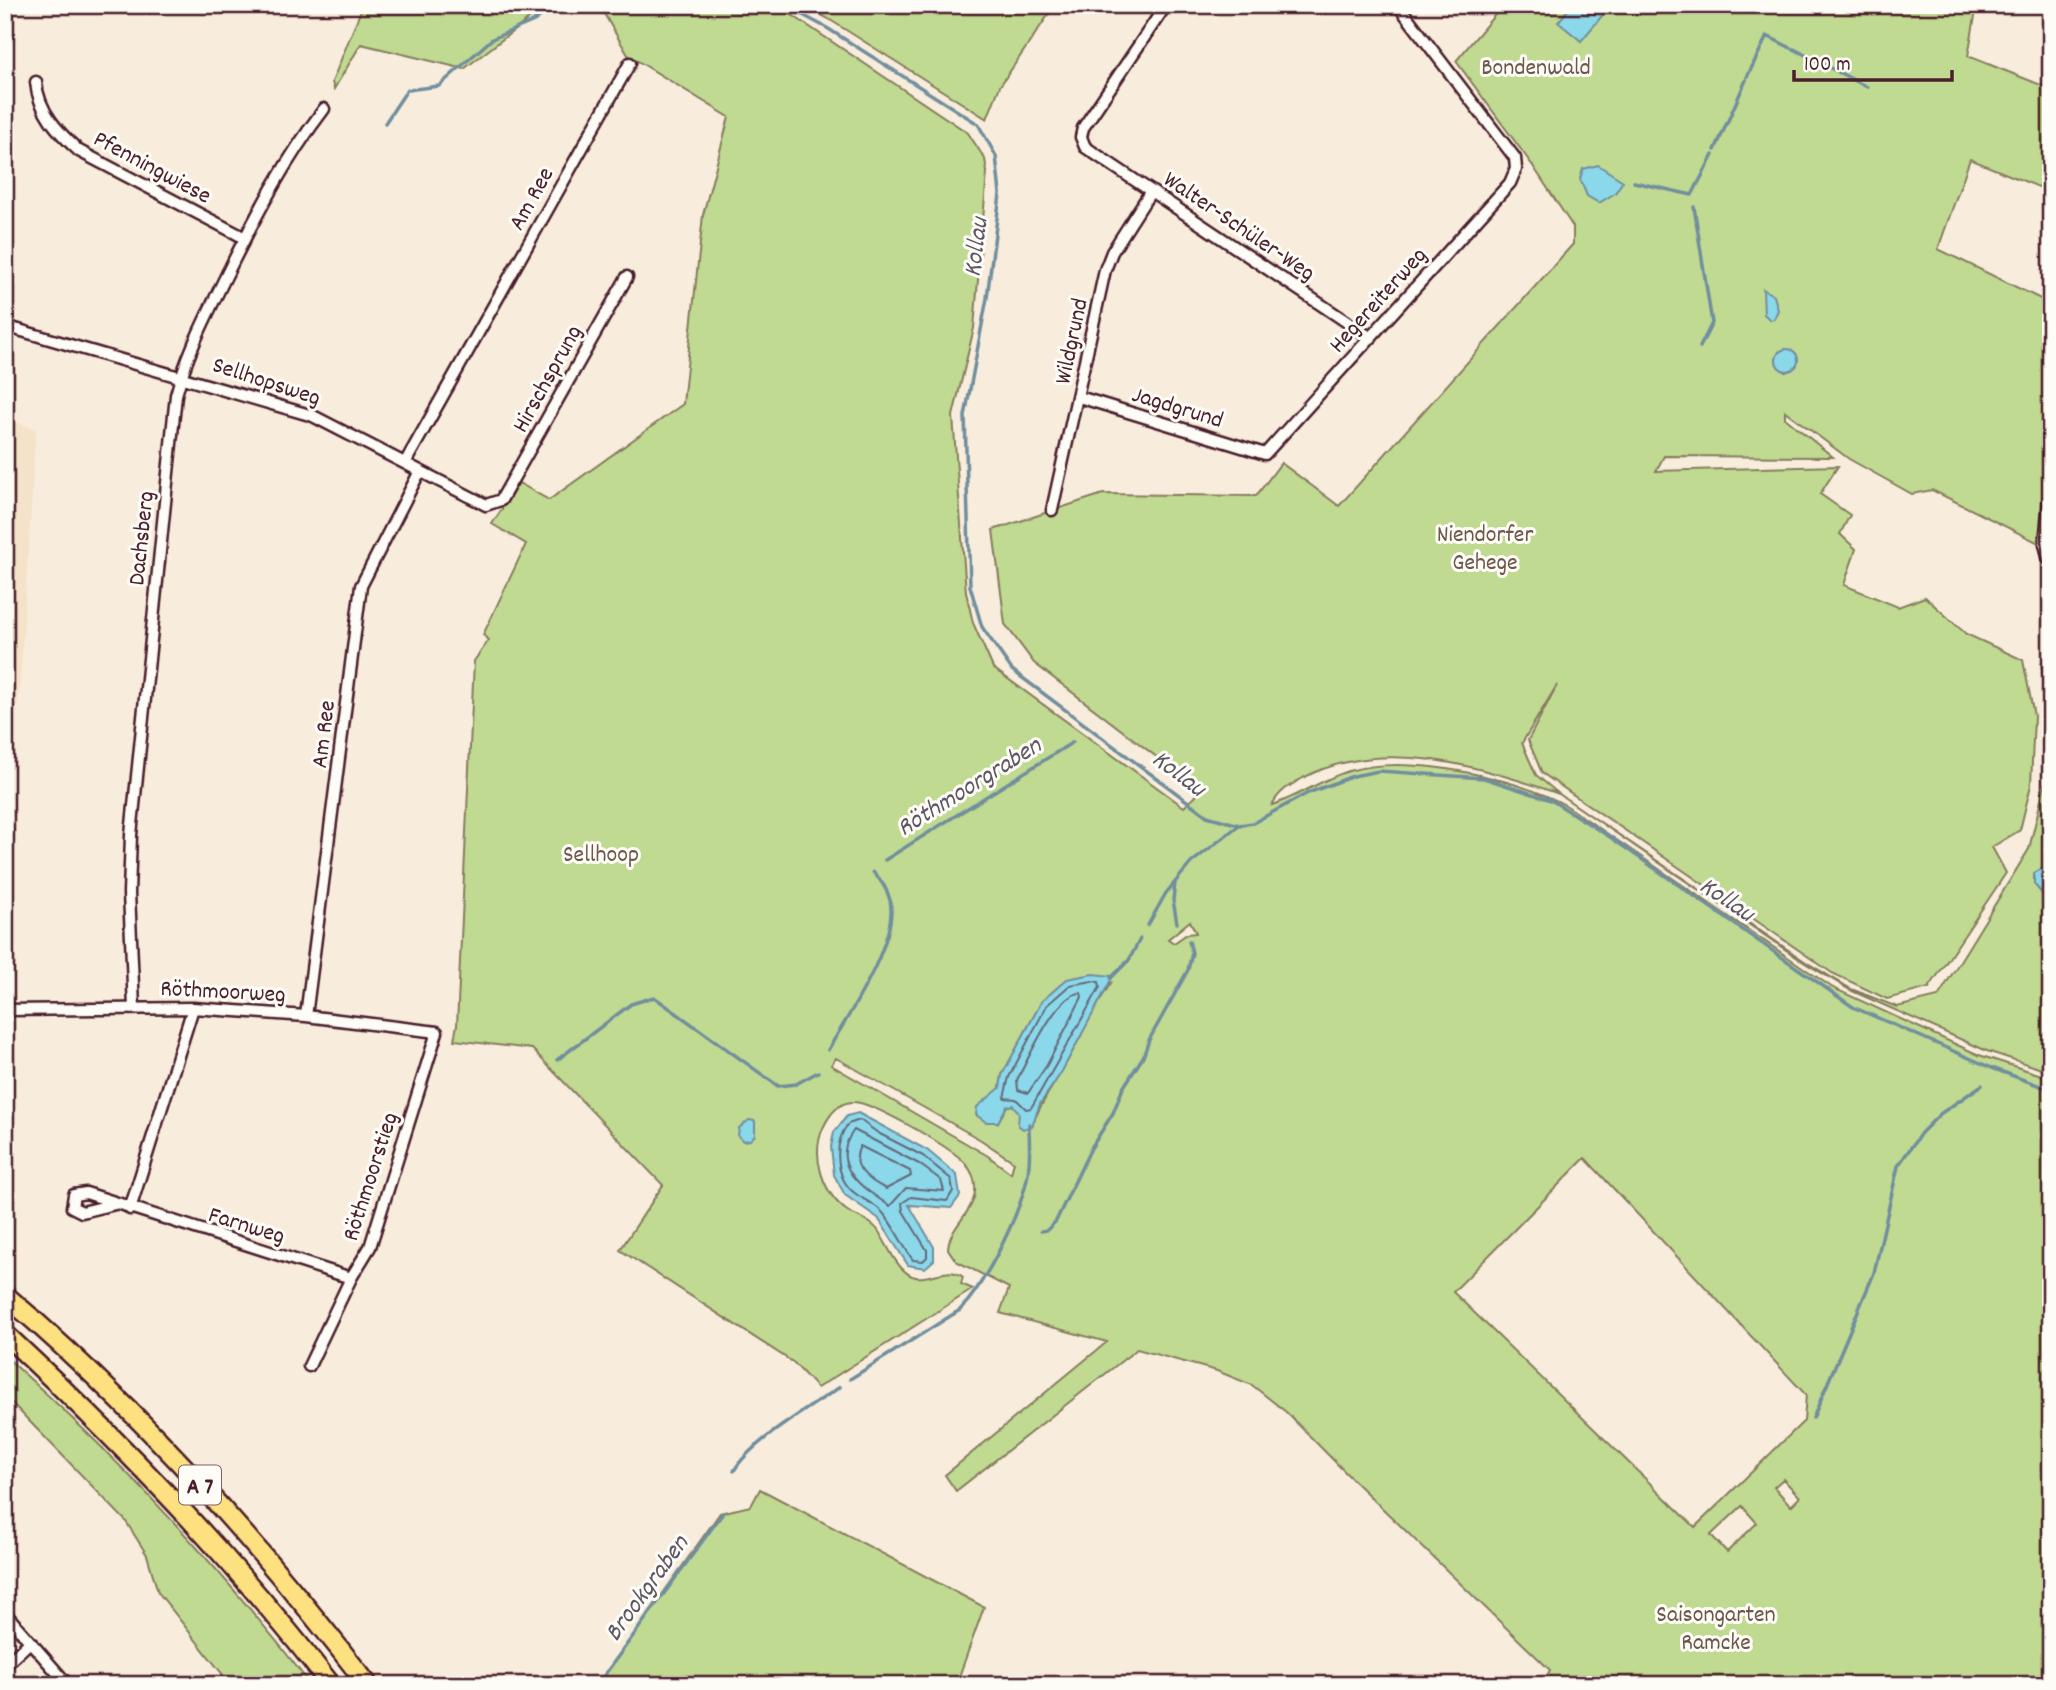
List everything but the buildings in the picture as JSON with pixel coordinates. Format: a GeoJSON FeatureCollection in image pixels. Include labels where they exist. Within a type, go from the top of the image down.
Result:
{"type":"FeatureCollection","features":[{"type":"Feature","properties":{"kind":"highway","name":"A 7"},"geometry":{"type":"LineString","coordinates":[[5,1295],[76,1359],[195,1479],[368,1685]]}},
{"type":"Feature","properties":{"kind":"highway","name":"A 7"},"geometry":{"type":"LineString","coordinates":[[5,1334],[135,1460],[219,1552],[331,1685]]}},
{"type":"Feature","properties":{"kind":"street","name":"Walter-Schüler-Weg"},"geometry":{"type":"LineString","coordinates":[[1166,5],[1083,128],[1081,137],[1085,147],[1371,338]]}},
{"type":"Feature","properties":{"kind":"street","name":"Hegereiterweg"},"geometry":{"type":"LineString","coordinates":[[1265,454],[1510,183],[1516,169],[1515,158],[1398,5]]}},
{"type":"Feature","properties":{"kind":"street","name":"Am Ree"},"geometry":{"type":"LineString","coordinates":[[405,463],[630,63]]}},
{"type":"Feature","properties":{"kind":"street","name":"Pfenningwiese"},"geometry":{"type":"LineString","coordinates":[[36,82],[37,97],[59,133],[79,152],[245,238]]}},
{"type":"Feature","properties":{"kind":"street","name":"Dachsberg"},"geometry":{"type":"LineString","coordinates":[[134,1008],[129,893],[131,835],[176,395],[191,348],[245,238],[284,166],[324,108]]}},
{"type":"Feature","properties":{"kind":"street","name":"Wildgrund"},"geometry":{"type":"LineString","coordinates":[[1052,509],[1079,397],[1105,270],[1112,252],[1151,191]]}},
{"type":"Feature","properties":{"kind":"street","name":"Hirschsprung"},"geometry":{"type":"LineString","coordinates":[[501,500],[627,277]]}},
{"type":"Feature","properties":{"kind":"street","name":"Sellhopsweg"},"geometry":{"type":"LineString","coordinates":[[5,326],[313,415],[486,505],[501,500]]}},
{"type":"Feature","properties":{"kind":"street","name":"Jagdgrund"},"geometry":{"type":"LineString","coordinates":[[1079,397],[1265,454]]}},
{"type":"Feature","properties":{"kind":"street","name":"Am Ree"},"geometry":{"type":"LineString","coordinates":[[306,1016],[361,586],[420,471]]}},
{"type":"Feature","properties":{"kind":"street"},"geometry":{"type":"LineString","coordinates":[[2051,501],[2047,544],[2051,559]]}},
{"type":"Feature","properties":{"kind":"street","name":"Röthmoorweg"},"geometry":{"type":"LineString","coordinates":[[5,1010],[193,1008],[306,1016],[437,1031]]}},
{"type":"Feature","properties":{"kind":"street"},"geometry":{"type":"LineString","coordinates":[[130,1209],[193,1008]]}},
{"type":"Feature","properties":{"kind":"street","name":"Röthmoorstieg"},"geometry":{"type":"LineString","coordinates":[[309,1366],[351,1278],[370,1247],[437,1031]]}},
{"type":"Feature","properties":{"kind":"street","name":"Farnweg"},"geometry":{"type":"LineString","coordinates":[[115,1204],[351,1278]]}},
{"type":"Feature","properties":{"kind":"street"},"geometry":{"type":"LineString","coordinates":[[5,1613],[68,1685]]}},
{"type":"Feature","properties":{"kind":"street"},"geometry":{"type":"LineString","coordinates":[[5,1665],[30,1642]]}},
{"type":"Feature","properties":{"kind":"shaded area"},"geometry":{"type":"Polygon","coordinates":[[[5,419],[36,429],[20,684],[5,806],[5,419]]]}},
{"type":"Feature","properties":{"kind":"green space"},"geometry":{"type":"Polygon","coordinates":[[[363,5],[547,5],[464,69],[361,44],[334,89],[332,82],[363,5]]]}},
{"type":"Feature","properties":{"kind":"green space"},"geometry":{"type":"Polygon","coordinates":[[[599,5],[777,5],[968,133],[985,159],[987,172],[974,328],[953,416],[966,592],[973,623],[993,668],[1184,807],[1201,791],[1034,663],[1005,624],[993,530],[1103,494],[1256,496],[1281,463],[1339,506],[1573,244],[1573,227],[1533,166],[1456,61],[1503,5],[1977,5],[1968,56],[2051,89],[2051,192],[1970,159],[1938,249],[2051,304],[2051,549],[1932,490],[1912,494],[1849,459],[1785,411],[1785,418],[1833,457],[1664,456],[1656,471],[1838,466],[1820,494],[1850,515],[1840,534],[1856,549],[1844,585],[1898,607],[1925,597],[1966,634],[2023,660],[2034,716],[2031,785],[2020,830],[1992,847],[2006,873],[1929,988],[1887,999],[1832,973],[1542,773],[1528,740],[1557,685],[1522,743],[1536,775],[1559,794],[1464,766],[1398,757],[1333,765],[1289,786],[1272,805],[1339,774],[1373,766],[1400,765],[1461,771],[1520,786],[1567,806],[1833,988],[1979,1055],[2051,1078],[2051,1685],[1542,1685],[1550,1670],[1286,1412],[1252,1385],[1217,1371],[1137,1349],[956,1491],[945,1475],[1107,1342],[1000,1313],[1009,1288],[956,1261],[948,1249],[952,1234],[973,1200],[975,1184],[970,1169],[957,1156],[929,1137],[862,1104],[853,1102],[838,1107],[823,1128],[818,1150],[819,1161],[825,1183],[831,1193],[846,1210],[874,1226],[906,1273],[925,1277],[957,1273],[963,1277],[961,1284],[973,1289],[817,1388],[794,1363],[620,1250],[663,1185],[532,1049],[454,1040],[457,1025],[474,661],[489,640],[483,635],[526,544],[492,524],[519,483],[549,500],[683,404],[703,215],[729,117],[628,55],[599,5]],[[1779,352],[1777,362],[1786,372],[1796,366],[1779,352]],[[1190,921],[1168,939],[1174,943],[1187,934],[1196,933],[1190,921]],[[1111,983],[1042,1001],[1002,1075],[1000,1088],[985,1103],[998,1122],[1007,1106],[1013,1105],[1032,1126],[1111,983]],[[836,1058],[831,1065],[988,1156],[1011,1173],[1014,1162],[981,1140],[836,1058]],[[1585,1158],[1453,1292],[1695,1527],[1804,1421],[1806,1395],[1585,1158]],[[1783,1479],[1774,1487],[1791,1506],[1800,1497],[1783,1479]],[[1742,1506],[1711,1535],[1727,1552],[1757,1523],[1742,1506]]]}},
{"type":"Feature","properties":{"kind":"green space"},"geometry":{"type":"Polygon","coordinates":[[[802,5],[1055,5],[1000,86],[987,119],[802,5]]]}},
{"type":"Feature","properties":{"kind":"green space"},"geometry":{"type":"Polygon","coordinates":[[[2051,661],[2051,863],[2034,884],[2051,904],[2051,1072],[1987,1051],[1850,990],[1805,963],[1559,794],[1806,962],[1851,989],[1897,1007],[1938,997],[2029,849],[2048,771],[2050,728],[2041,663],[2051,661]]]}},
{"type":"Feature","properties":{"kind":"green space"},"geometry":{"type":"Polygon","coordinates":[[[5,1356],[127,1472],[166,1513],[311,1685],[231,1685],[158,1592],[147,1555],[125,1520],[5,1396],[5,1356]]]}},
{"type":"Feature","properties":{"kind":"green space"},"geometry":{"type":"Polygon","coordinates":[[[760,1489],[984,1607],[956,1685],[598,1685],[720,1513],[751,1506],[760,1489]]]}},
{"type":"Feature","properties":{"kind":"water"},"geometry":{"type":"Polygon","coordinates":[[[1572,5],[1611,5],[1581,41],[1558,22],[1572,5]]]}},
{"type":"Feature","properties":{"kind":"water"},"geometry":{"type":"Polygon","coordinates":[[[1598,165],[1623,181],[1615,193],[1599,203],[1587,196],[1580,179],[1583,169],[1598,165]]]}},
{"type":"Feature","properties":{"kind":"water"},"geometry":{"type":"Polygon","coordinates":[[[1763,289],[1774,296],[1778,310],[1774,319],[1770,320],[1764,314],[1763,289]]]}},
{"type":"Feature","properties":{"kind":"water"},"geometry":{"type":"Polygon","coordinates":[[[1787,349],[1795,352],[1798,360],[1795,368],[1787,371],[1779,368],[1776,360],[1779,352],[1787,349]]]}},
{"type":"Feature","properties":{"kind":"water"},"geometry":{"type":"Polygon","coordinates":[[[2051,863],[2051,904],[2034,884],[2034,873],[2051,863]]]}},
{"type":"Feature","properties":{"kind":"water"},"geometry":{"type":"Polygon","coordinates":[[[1093,974],[1113,976],[1061,1073],[1040,1104],[1032,1126],[1023,1129],[1018,1125],[1019,1113],[1013,1105],[1007,1106],[998,1122],[986,1122],[976,1115],[977,1107],[1000,1088],[1002,1075],[1042,1001],[1067,979],[1093,974]]]}},
{"type":"Feature","properties":{"kind":"water"},"geometry":{"type":"Polygon","coordinates":[[[858,1113],[927,1150],[957,1175],[960,1196],[951,1208],[909,1205],[934,1247],[934,1260],[925,1268],[908,1265],[878,1218],[845,1195],[834,1175],[831,1147],[834,1132],[847,1116],[858,1113]]]}},
{"type":"Feature","properties":{"kind":"water"},"geometry":{"type":"Polygon","coordinates":[[[749,1120],[755,1121],[755,1135],[750,1140],[743,1141],[738,1136],[739,1128],[749,1120]]]}},
{"type":"Feature","properties":{"kind":"waterway"},"geometry":{"type":"LineString","coordinates":[[385,123],[407,90],[439,86],[492,39],[534,21],[555,5]]}},
{"type":"Feature","properties":{"kind":"waterway","name":"Kollau"},"geometry":{"type":"LineString","coordinates":[[784,5],[827,28],[978,124],[996,156],[1000,194],[987,298],[965,416],[970,586],[982,627],[1012,670],[1207,816],[1239,825],[1253,823],[1308,793],[1353,776],[1379,771],[1484,778],[1551,800],[1610,837],[1853,1007],[1992,1068],[2051,1090]]}},
{"type":"Feature","properties":{"kind":"waterway"},"geometry":{"type":"LineString","coordinates":[[1747,77],[1767,36],[1791,48]]}},
{"type":"Feature","properties":{"kind":"waterway"},"geometry":{"type":"LineString","coordinates":[[1794,49],[1867,87]]}},
{"type":"Feature","properties":{"kind":"waterway"},"geometry":{"type":"LineString","coordinates":[[1715,150],[1746,80]]}},
{"type":"Feature","properties":{"kind":"waterway"},"geometry":{"type":"LineString","coordinates":[[1634,182],[1692,195],[1713,155]]}},
{"type":"Feature","properties":{"kind":"waterway"},"geometry":{"type":"LineString","coordinates":[[1694,207],[1712,323],[1700,347]]}},
{"type":"Feature","properties":{"kind":"waterway","name":"Röthmoorgraben"},"geometry":{"type":"LineString","coordinates":[[885,860],[1073,742]]}},
{"type":"Feature","properties":{"kind":"waterway","name":"Brookgraben"},"geometry":{"type":"LineString","coordinates":[[1148,925],[1166,893],[1191,863],[1239,825]]}},
{"type":"Feature","properties":{"kind":"waterway","name":"Röthmoorgraben"},"geometry":{"type":"LineString","coordinates":[[828,1050],[870,977],[887,936],[891,917],[890,900],[873,872]]}},
{"type":"Feature","properties":{"kind":"waterway"},"geometry":{"type":"LineString","coordinates":[[1175,883],[1173,900],[1177,923]]}},
{"type":"Feature","properties":{"kind":"waterway","name":"Brookgraben"},"geometry":{"type":"LineString","coordinates":[[1111,978],[1129,960],[1140,939]]}},
{"type":"Feature","properties":{"kind":"waterway"},"geometry":{"type":"LineString","coordinates":[[1041,1231],[1047,1230],[1056,1221],[1091,1148],[1113,1113],[1123,1088],[1143,1057],[1149,1040],[1188,970],[1192,953],[1189,941]]}},
{"type":"Feature","properties":{"kind":"waterway","name":"Röthmoorgraben"},"geometry":{"type":"LineString","coordinates":[[557,1060],[631,1004],[654,997],[778,1086],[796,1084],[818,1072]]}},
{"type":"Feature","properties":{"kind":"waterway"},"geometry":{"type":"LineString","coordinates":[[1813,1418],[1874,1273],[1898,1166],[1921,1133],[1940,1114],[1982,1085]]}},
{"type":"Feature","properties":{"kind":"waterway","name":"Brookgraben"},"geometry":{"type":"LineString","coordinates":[[850,1379],[960,1310],[981,1283],[1011,1226],[1024,1189],[1030,1155],[1029,1124]]}},
{"type":"Feature","properties":{"kind":"waterway","name":"Brookgraben"},"geometry":{"type":"LineString","coordinates":[[734,1471],[767,1437],[840,1387]]}},
{"type":"Feature","properties":{"kind":"waterway","name":"Brookgraben"},"geometry":{"type":"LineString","coordinates":[[597,1685],[723,1513]]}},
{"type":"Feature","properties":{"kind":"park label","name":"Bondenwald"},"geometry":{"type":"Point","coordinates":[1536,66]}},
{"type":"Feature","properties":{"kind":"park label","name":"Niendorfer Gehege"},"geometry":{"type":"Point","coordinates":[1485,547]}},
{"type":"Feature","properties":{"kind":"park label","name":"Sellhoop"},"geometry":{"type":"Point","coordinates":[601,853]}},
{"type":"Feature","properties":{"kind":"park label","name":"Saisongarten Ramcke"},"geometry":{"type":"Point","coordinates":[1716,1627]}}]}
